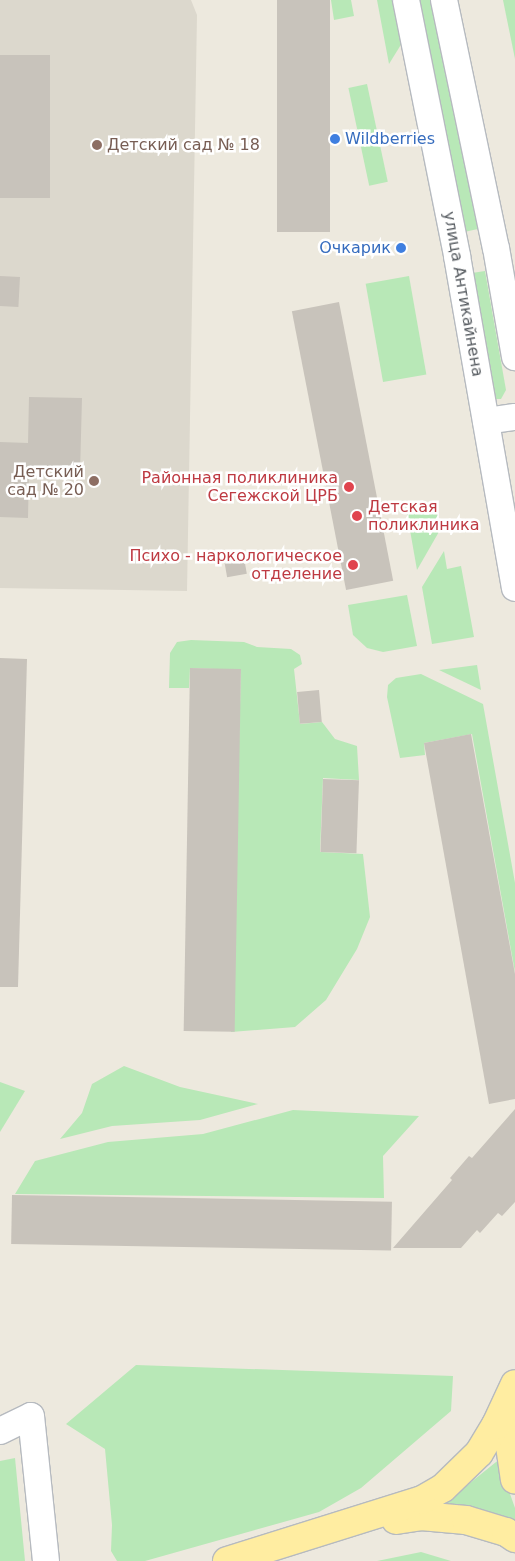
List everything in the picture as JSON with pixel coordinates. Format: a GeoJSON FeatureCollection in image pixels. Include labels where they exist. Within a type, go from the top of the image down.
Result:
{"type":"FeatureCollection","features":[{"type":"Feature","properties":{"kind":"main road"},"geometry":{"type":"LineString","coordinates":[[227,1561],[313,1536],[422,1500],[443,1488],[479,1452],[496,1425],[515,1384]]}},
{"type":"Feature","properties":{"kind":"main road"},"geometry":{"type":"LineString","coordinates":[[515,1394],[509,1439],[515,1480]]}},
{"type":"Feature","properties":{"kind":"main road"},"geometry":{"type":"LineString","coordinates":[[313,1536],[421,1516],[466,1520],[506,1532],[515,1538]]}},
{"type":"Feature","properties":{"kind":"street","name":"улица Антикайнена"},"geometry":{"type":"LineString","coordinates":[[406,0],[448,211],[515,588]]}},
{"type":"Feature","properties":{"kind":"street"},"geometry":{"type":"LineString","coordinates":[[444,0],[496,248],[515,357]]}},
{"type":"Feature","properties":{"kind":"street"},"geometry":{"type":"LineString","coordinates":[[486,421],[515,417]]}},
{"type":"Feature","properties":{"kind":"street"},"geometry":{"type":"LineString","coordinates":[[0,1431],[31,1416],[46,1561]]}},
{"type":"Feature","properties":{"kind":"shaded area"},"geometry":{"type":"Polygon","coordinates":[[[0,0],[191,0],[197,15],[187,591],[0,588],[0,0]]]}},
{"type":"Feature","properties":{"kind":"green space"},"geometry":{"type":"Polygon","coordinates":[[[331,0],[351,0],[354,16],[334,20],[331,0]]]}},
{"type":"Feature","properties":{"kind":"green space"},"geometry":{"type":"Polygon","coordinates":[[[377,0],[394,0],[402,43],[389,64],[377,0]]]}},
{"type":"Feature","properties":{"kind":"green space"},"geometry":{"type":"Polygon","coordinates":[[[420,0],[438,0],[478,229],[464,232],[420,0]]]}},
{"type":"Feature","properties":{"kind":"green space"},"geometry":{"type":"Polygon","coordinates":[[[503,0],[515,0],[515,59],[503,0]]]}},
{"type":"Feature","properties":{"kind":"green space"},"geometry":{"type":"Polygon","coordinates":[[[367,84],[388,182],[369,186],[348,88],[367,84]]]}},
{"type":"Feature","properties":{"kind":"green space"},"geometry":{"type":"Polygon","coordinates":[[[485,271],[506,390],[501,399],[495,399],[472,273],[485,271]]]}},
{"type":"Feature","properties":{"kind":"green space"},"geometry":{"type":"Polygon","coordinates":[[[409,276],[426,374],[383,382],[366,284],[409,276]]]}},
{"type":"Feature","properties":{"kind":"green space"},"geometry":{"type":"Polygon","coordinates":[[[436,508],[440,530],[417,570],[407,513],[436,508]]]}},
{"type":"Feature","properties":{"kind":"green space"},"geometry":{"type":"Polygon","coordinates":[[[444,551],[447,569],[461,566],[474,637],[432,644],[422,587],[444,551]]]}},
{"type":"Feature","properties":{"kind":"green space"},"geometry":{"type":"Polygon","coordinates":[[[407,595],[417,646],[383,652],[367,648],[353,635],[348,605],[407,595]]]}},
{"type":"Feature","properties":{"kind":"green space"},"geometry":{"type":"Polygon","coordinates":[[[191,640],[244,642],[257,647],[291,649],[300,655],[302,664],[294,669],[300,724],[322,722],[335,739],[357,746],[359,780],[323,778],[320,852],[363,854],[370,917],[357,949],[326,1000],[295,1027],[231,1032],[241,670],[190,668],[189,688],[169,688],[170,653],[177,642],[191,640]]]}},
{"type":"Feature","properties":{"kind":"green space"},"geometry":{"type":"Polygon","coordinates":[[[477,665],[481,690],[439,670],[477,665]]]}},
{"type":"Feature","properties":{"kind":"green space"},"geometry":{"type":"Polygon","coordinates":[[[421,674],[483,704],[515,883],[515,972],[472,734],[424,743],[425,755],[400,758],[387,697],[388,685],[396,678],[421,674]]]}},
{"type":"Feature","properties":{"kind":"green space"},"geometry":{"type":"Polygon","coordinates":[[[124,1066],[180,1087],[258,1104],[200,1120],[112,1126],[60,1139],[82,1113],[92,1084],[124,1066]]]}},
{"type":"Feature","properties":{"kind":"green space"},"geometry":{"type":"Polygon","coordinates":[[[0,1082],[25,1091],[0,1132],[0,1082]]]}},
{"type":"Feature","properties":{"kind":"green space"},"geometry":{"type":"Polygon","coordinates":[[[293,1110],[419,1116],[383,1156],[384,1198],[15,1194],[35,1161],[108,1142],[203,1134],[293,1110]]]}},
{"type":"Feature","properties":{"kind":"green space"},"geometry":{"type":"Polygon","coordinates":[[[136,1365],[453,1376],[451,1411],[361,1488],[319,1512],[145,1561],[117,1561],[111,1551],[112,1525],[105,1449],[66,1424],[136,1365]]]}},
{"type":"Feature","properties":{"kind":"green space"},"geometry":{"type":"Polygon","coordinates":[[[15,1458],[25,1561],[0,1561],[0,1461],[15,1458]]]}},
{"type":"Feature","properties":{"kind":"green space"},"geometry":{"type":"Polygon","coordinates":[[[501,1458],[503,1474],[515,1508],[515,1520],[434,1506],[465,1487],[501,1458]]]}},
{"type":"Feature","properties":{"kind":"green space"},"geometry":{"type":"Polygon","coordinates":[[[421,1552],[451,1561],[377,1561],[421,1552]]]}},
{"type":"Feature","properties":{"kind":"building"},"geometry":{"type":"Polygon","coordinates":[[[277,0],[330,0],[330,232],[277,232],[277,0]]]}},
{"type":"Feature","properties":{"kind":"building"},"geometry":{"type":"Polygon","coordinates":[[[0,55],[50,55],[50,198],[0,198],[0,55]]]}},
{"type":"Feature","properties":{"kind":"building"},"geometry":{"type":"Polygon","coordinates":[[[0,276],[20,277],[18,307],[0,306],[0,276]]]}},
{"type":"Feature","properties":{"kind":"building","name":"Районная поликлиника Сегежской ЦРБ"},"geometry":{"type":"Polygon","coordinates":[[[339,302],[393,581],[346,590],[292,311],[339,302]]]}},
{"type":"Feature","properties":{"kind":"building"},"geometry":{"type":"Polygon","coordinates":[[[29,397],[82,398],[80,473],[29,471],[28,518],[0,517],[0,442],[28,443],[29,397]]]}},
{"type":"Feature","properties":{"kind":"building"},"geometry":{"type":"Polygon","coordinates":[[[243,552],[247,574],[227,577],[223,555],[243,552]]]}},
{"type":"Feature","properties":{"kind":"building"},"geometry":{"type":"Polygon","coordinates":[[[0,658],[27,659],[18,987],[0,987],[0,658]]]}},
{"type":"Feature","properties":{"kind":"building"},"geometry":{"type":"Polygon","coordinates":[[[190,668],[241,669],[235,1032],[184,1031],[190,668]]]}},
{"type":"Feature","properties":{"kind":"building"},"geometry":{"type":"Polygon","coordinates":[[[319,690],[322,722],[300,724],[297,692],[319,690]]]}},
{"type":"Feature","properties":{"kind":"building"},"geometry":{"type":"Polygon","coordinates":[[[471,734],[515,974],[515,1099],[489,1104],[424,743],[471,734]]]}},
{"type":"Feature","properties":{"kind":"building"},"geometry":{"type":"Polygon","coordinates":[[[323,779],[359,780],[356,853],[320,852],[323,779]]]}},
{"type":"Feature","properties":{"kind":"building"},"geometry":{"type":"Polygon","coordinates":[[[515,1109],[515,1202],[502,1216],[498,1213],[480,1233],[477,1230],[461,1248],[393,1248],[452,1180],[450,1178],[469,1156],[472,1158],[515,1109]]]}},
{"type":"Feature","properties":{"kind":"building"},"geometry":{"type":"Polygon","coordinates":[[[12,1195],[392,1202],[391,1251],[11,1244],[12,1195]]]}},
{"type":"Feature","properties":{"kind":"place","name":"Wildberries"},"geometry":{"type":"Point","coordinates":[335,139]}},
{"type":"Feature","properties":{"kind":"place","name":"Детский сад № 18"},"geometry":{"type":"Point","coordinates":[97,145]}},
{"type":"Feature","properties":{"kind":"place","name":"Очкарик"},"geometry":{"type":"Point","coordinates":[401,248]}},
{"type":"Feature","properties":{"kind":"place","name":"Детский сад № 20"},"geometry":{"type":"Point","coordinates":[94,481]}},
{"type":"Feature","properties":{"kind":"place","name":"Районная поликлиника Сегежской ЦРБ"},"geometry":{"type":"Point","coordinates":[349,487]}},
{"type":"Feature","properties":{"kind":"place","name":"Детская поликлиника"},"geometry":{"type":"Point","coordinates":[357,516]}},
{"type":"Feature","properties":{"kind":"place","name":"Психо - наркологическое отделение"},"geometry":{"type":"Point","coordinates":[353,565]}}]}
